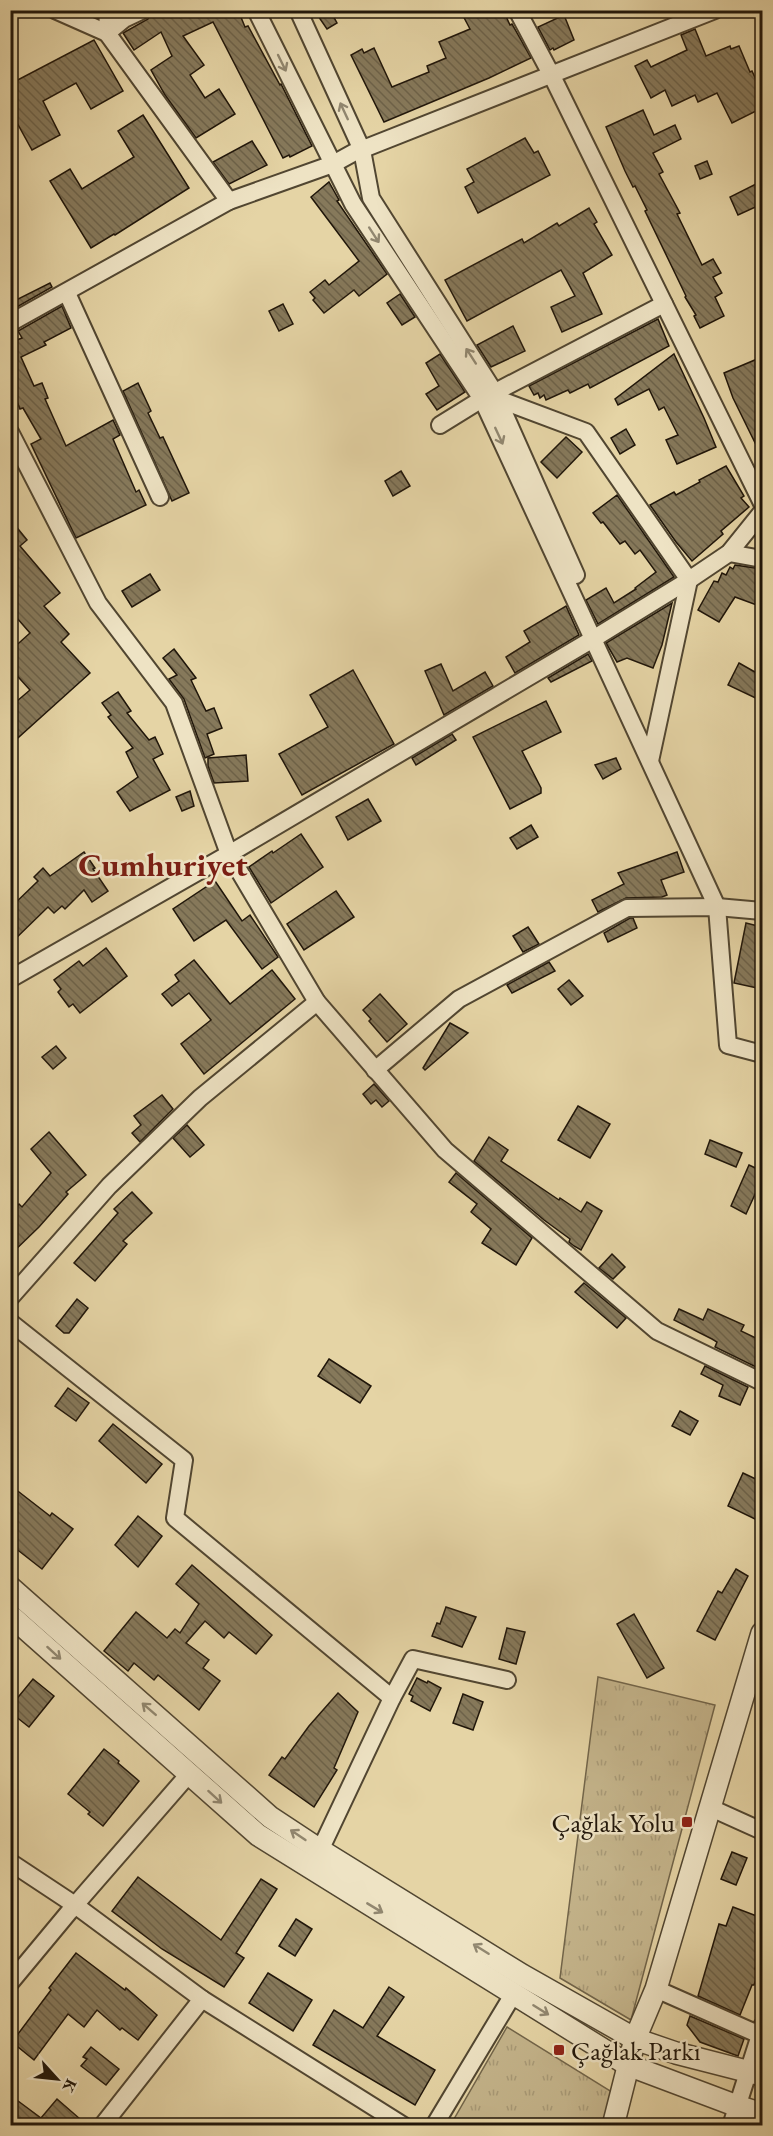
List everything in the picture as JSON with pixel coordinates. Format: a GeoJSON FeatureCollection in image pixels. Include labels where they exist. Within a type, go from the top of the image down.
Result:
{"type":"FeatureCollection","features":[{"type":"Feature","properties":{"kind":"street"},"geometry":{"type":"LineString","coordinates":[[55,10],[107,33],[229,201]]}},
{"type":"Feature","properties":{"kind":"street"},"geometry":{"type":"LineString","coordinates":[[107,33],[108,10]]}},
{"type":"Feature","properties":{"kind":"street"},"geometry":{"type":"LineString","coordinates":[[107,33],[126,15],[143,10]]}},
{"type":"Feature","properties":{"kind":"street"},"geometry":{"type":"LineString","coordinates":[[256,10],[353,204],[492,397],[586,432],[689,580],[650,761]]}},
{"type":"Feature","properties":{"kind":"street"},"geometry":{"type":"LineString","coordinates":[[298,10],[362,150],[370,198],[492,397],[586,598],[593,620],[593,639],[717,907],[728,1045],[762,1054]]}},
{"type":"Feature","properties":{"kind":"street"},"geometry":{"type":"LineString","coordinates":[[517,10],[552,76],[762,503]]}},
{"type":"Feature","properties":{"kind":"street"},"geometry":{"type":"LineString","coordinates":[[10,322],[229,201],[333,164],[362,150],[715,10]]}},
{"type":"Feature","properties":{"kind":"street"},"geometry":{"type":"LineString","coordinates":[[66,293],[160,497]]}},
{"type":"Feature","properties":{"kind":"street"},"geometry":{"type":"LineString","coordinates":[[440,425],[664,304]]}},
{"type":"Feature","properties":{"kind":"street"},"geometry":{"type":"LineString","coordinates":[[10,432],[98,603],[174,703],[229,854],[317,1002],[445,1150],[657,1331],[762,1382]]}},
{"type":"Feature","properties":{"kind":"street"},"geometry":{"type":"LineString","coordinates":[[10,979],[229,854],[689,580],[729,553],[762,512]]}},
{"type":"Feature","properties":{"kind":"street"},"geometry":{"type":"LineString","coordinates":[[729,553],[762,559]]}},
{"type":"Feature","properties":{"kind":"street"},"geometry":{"type":"LineString","coordinates":[[375,1070],[459,999],[627,908],[717,907],[762,911]]}},
{"type":"Feature","properties":{"kind":"street"},"geometry":{"type":"LineString","coordinates":[[10,1298],[109,1186],[200,1098],[317,1002]]}},
{"type":"Feature","properties":{"kind":"street"},"geometry":{"type":"LineString","coordinates":[[10,1322],[184,1460],[175,1518],[392,1698]]}},
{"type":"Feature","properties":{"kind":"street"},"geometry":{"type":"LineString","coordinates":[[10,1587],[316,1860],[514,1993],[628,2065],[734,2116],[762,2114]]}},
{"type":"Feature","properties":{"kind":"street"},"geometry":{"type":"LineString","coordinates":[[10,1615],[258,1835],[316,1860],[635,2039],[676,2053],[755,2073]]}},
{"type":"Feature","properties":{"kind":"street"},"geometry":{"type":"LineString","coordinates":[[613,2126],[635,2039],[656,1989],[762,1633]]}},
{"type":"Feature","properties":{"kind":"street"},"geometry":{"type":"LineString","coordinates":[[316,1860],[392,1698],[413,1659],[507,1680]]}},
{"type":"Feature","properties":{"kind":"street"},"geometry":{"type":"LineString","coordinates":[[10,1983],[189,1774]]}},
{"type":"Feature","properties":{"kind":"street"},"geometry":{"type":"LineString","coordinates":[[711,1808],[762,1831]]}},
{"type":"Feature","properties":{"kind":"street"},"geometry":{"type":"LineString","coordinates":[[10,1862],[75,1905],[202,1999],[404,2126]]}},
{"type":"Feature","properties":{"kind":"street"},"geometry":{"type":"LineString","coordinates":[[656,1989],[761,2031],[755,2073],[734,2116]]}},
{"type":"Feature","properties":{"kind":"street"},"geometry":{"type":"LineString","coordinates":[[434,2126],[514,1993]]}},
{"type":"Feature","properties":{"kind":"street"},"geometry":{"type":"LineString","coordinates":[[105,2124],[202,1999]]}},
{"type":"Feature","properties":{"kind":"green space"},"geometry":{"type":"Polygon","coordinates":[[[598,1677],[715,1705],[631,2020],[560,1978],[598,1677]]]}},
{"type":"Feature","properties":{"kind":"green space"},"geometry":{"type":"Polygon","coordinates":[[[507,2027],[612,2092],[603,2125],[450,2126],[507,2027]]]}},
{"type":"Feature","properties":{"kind":"building"},"geometry":{"type":"Polygon","coordinates":[[[153,10],[238,10],[245,27],[248,26],[281,84],[312,146],[283,158],[213,22],[183,36],[204,65],[190,75],[205,98],[219,89],[235,114],[196,138],[165,95],[151,70],[172,56],[161,32],[134,50],[123,33],[148,19],[153,10]]]}},
{"type":"Feature","properties":{"kind":"building"},"geometry":{"type":"Polygon","coordinates":[[[314,10],[330,10],[337,23],[327,29],[314,10]]]}},
{"type":"Feature","properties":{"kind":"building"},"geometry":{"type":"Polygon","coordinates":[[[460,10],[503,10],[531,58],[384,122],[351,55],[362,49],[364,53],[374,48],[392,87],[429,72],[427,66],[446,58],[439,42],[470,29],[460,10]]]}},
{"type":"Feature","properties":{"kind":"building"},"geometry":{"type":"Polygon","coordinates":[[[564,15],[574,40],[550,50],[538,27],[564,15]]]}},
{"type":"Feature","properties":{"kind":"building"},"geometry":{"type":"Polygon","coordinates":[[[695,29],[706,56],[730,46],[731,49],[739,46],[762,93],[762,108],[732,123],[717,93],[698,102],[695,95],[672,106],[665,90],[651,98],[635,66],[647,60],[651,67],[687,50],[681,35],[695,29]]]}},
{"type":"Feature","properties":{"kind":"building"},"geometry":{"type":"Polygon","coordinates":[[[94,40],[123,91],[91,109],[76,83],[43,101],[60,135],[32,150],[10,110],[10,84],[94,40]]]}},
{"type":"Feature","properties":{"kind":"building"},"geometry":{"type":"Polygon","coordinates":[[[643,110],[654,135],[675,125],[681,139],[653,153],[663,172],[659,174],[680,213],[677,214],[702,265],[713,259],[721,273],[713,277],[722,293],[715,297],[724,316],[700,328],[694,316],[696,315],[685,297],[645,211],[647,210],[625,171],[606,127],[643,110]]]}},
{"type":"Feature","properties":{"kind":"building"},"geometry":{"type":"Polygon","coordinates":[[[143,115],[189,188],[91,248],[50,181],[70,169],[82,189],[134,157],[118,131],[143,115]]]}},
{"type":"Feature","properties":{"kind":"building"},"geometry":{"type":"Polygon","coordinates":[[[525,138],[534,153],[538,151],[550,175],[478,213],[465,187],[474,182],[467,169],[525,138]]]}},
{"type":"Feature","properties":{"kind":"building"},"geometry":{"type":"Polygon","coordinates":[[[252,141],[267,165],[229,184],[213,162],[252,141]]]}},
{"type":"Feature","properties":{"kind":"building"},"geometry":{"type":"Polygon","coordinates":[[[707,161],[712,174],[700,179],[695,166],[707,161]]]}},
{"type":"Feature","properties":{"kind":"building"},"geometry":{"type":"Polygon","coordinates":[[[762,181],[762,204],[738,215],[730,197],[762,181]]]}},
{"type":"Feature","properties":{"kind":"building"},"geometry":{"type":"Polygon","coordinates":[[[329,182],[339,200],[337,201],[387,274],[359,296],[354,290],[324,313],[313,300],[315,298],[310,292],[325,280],[329,285],[359,261],[311,197],[329,182]]]}},
{"type":"Feature","properties":{"kind":"building"},"geometry":{"type":"Polygon","coordinates":[[[589,208],[597,222],[594,224],[612,255],[583,273],[602,314],[562,332],[551,307],[575,296],[561,270],[467,321],[445,280],[522,239],[524,243],[557,223],[559,226],[589,208]]]}},
{"type":"Feature","properties":{"kind":"building"},"geometry":{"type":"Polygon","coordinates":[[[50,283],[52,287],[17,307],[14,301],[50,283]]]}},
{"type":"Feature","properties":{"kind":"building"},"geometry":{"type":"Polygon","coordinates":[[[400,294],[415,317],[402,325],[387,303],[400,294]]]}},
{"type":"Feature","properties":{"kind":"building"},"geometry":{"type":"Polygon","coordinates":[[[283,304],[293,324],[279,331],[269,311],[283,304]]]}},
{"type":"Feature","properties":{"kind":"building"},"geometry":{"type":"Polygon","coordinates":[[[62,306],[71,328],[44,342],[46,345],[21,357],[34,386],[42,383],[48,398],[45,399],[66,446],[113,420],[120,435],[113,439],[136,492],[139,490],[146,505],[76,538],[31,444],[41,439],[23,408],[20,409],[10,384],[10,334],[14,341],[22,338],[18,331],[62,306]]]}},
{"type":"Feature","properties":{"kind":"building"},"geometry":{"type":"Polygon","coordinates":[[[658,319],[669,346],[590,388],[588,384],[570,393],[568,390],[546,400],[544,395],[540,398],[538,393],[534,395],[529,386],[658,319]]]}},
{"type":"Feature","properties":{"kind":"building"},"geometry":{"type":"Polygon","coordinates":[[[513,326],[525,351],[491,367],[477,345],[513,326]]]}},
{"type":"Feature","properties":{"kind":"building"},"geometry":{"type":"Polygon","coordinates":[[[440,354],[465,392],[437,410],[426,394],[439,386],[426,363],[440,354]]]}},
{"type":"Feature","properties":{"kind":"building"},"geometry":{"type":"Polygon","coordinates":[[[674,354],[716,447],[677,464],[666,440],[678,435],[664,407],[659,410],[649,389],[618,405],[615,399],[674,354]]]}},
{"type":"Feature","properties":{"kind":"building"},"geometry":{"type":"Polygon","coordinates":[[[762,357],[762,457],[733,398],[724,373],[762,357]]]}},
{"type":"Feature","properties":{"kind":"building"},"geometry":{"type":"Polygon","coordinates":[[[138,383],[151,411],[148,413],[160,438],[163,437],[189,493],[172,501],[123,391],[138,383]]]}},
{"type":"Feature","properties":{"kind":"building"},"geometry":{"type":"Polygon","coordinates":[[[626,429],[635,445],[620,454],[611,438],[626,429]]]}},
{"type":"Feature","properties":{"kind":"building"},"geometry":{"type":"Polygon","coordinates":[[[566,437],[582,452],[557,478],[541,462],[566,437]]]}},
{"type":"Feature","properties":{"kind":"building"},"geometry":{"type":"Polygon","coordinates":[[[726,466],[744,496],[741,498],[749,507],[721,531],[723,534],[692,561],[650,505],[674,492],[676,495],[726,466]]]}},
{"type":"Feature","properties":{"kind":"building"},"geometry":{"type":"Polygon","coordinates":[[[401,471],[410,486],[393,496],[385,481],[401,471]]]}},
{"type":"Feature","properties":{"kind":"building"},"geometry":{"type":"Polygon","coordinates":[[[617,495],[674,577],[598,624],[586,600],[606,588],[614,603],[636,589],[656,572],[640,550],[635,554],[625,541],[620,544],[593,513],[617,495]]]}},
{"type":"Feature","properties":{"kind":"building"},"geometry":{"type":"Polygon","coordinates":[[[10,519],[27,540],[20,546],[60,593],[44,606],[69,634],[61,642],[90,673],[10,745],[10,707],[30,690],[10,668],[10,651],[30,633],[10,610],[10,519]]]}},
{"type":"Feature","properties":{"kind":"building"},"geometry":{"type":"Polygon","coordinates":[[[735,565],[762,569],[762,607],[735,597],[719,622],[698,610],[714,581],[718,582],[722,573],[726,575],[730,567],[733,569],[735,565]]]}},
{"type":"Feature","properties":{"kind":"building"},"geometry":{"type":"Polygon","coordinates":[[[150,574],[160,590],[132,607],[122,591],[150,574]]]}},
{"type":"Feature","properties":{"kind":"building"},"geometry":{"type":"Polygon","coordinates":[[[672,603],[662,645],[653,668],[627,658],[617,662],[606,643],[672,603]]]}},
{"type":"Feature","properties":{"kind":"building"},"geometry":{"type":"Polygon","coordinates":[[[566,606],[579,635],[515,673],[506,657],[530,642],[524,631],[566,606]]]}},
{"type":"Feature","properties":{"kind":"building"},"geometry":{"type":"Polygon","coordinates":[[[174,649],[196,678],[191,680],[206,711],[214,708],[222,728],[207,734],[214,754],[205,758],[184,699],[169,679],[177,675],[163,658],[174,649]]]}},
{"type":"Feature","properties":{"kind":"building"},"geometry":{"type":"Polygon","coordinates":[[[588,654],[592,661],[551,682],[548,678],[588,654]]]}},
{"type":"Feature","properties":{"kind":"building"},"geometry":{"type":"Polygon","coordinates":[[[739,663],[762,676],[762,701],[728,685],[739,663]]]}},
{"type":"Feature","properties":{"kind":"building"},"geometry":{"type":"Polygon","coordinates":[[[441,664],[453,691],[485,672],[493,686],[444,715],[425,671],[441,664]]]}},
{"type":"Feature","properties":{"kind":"building"},"geometry":{"type":"Polygon","coordinates":[[[353,670],[394,744],[302,795],[279,754],[328,727],[310,695],[353,670]]]}},
{"type":"Feature","properties":{"kind":"building"},"geometry":{"type":"Polygon","coordinates":[[[118,692],[131,711],[127,713],[149,740],[155,737],[163,754],[153,759],[170,790],[130,811],[117,792],[138,777],[126,752],[133,748],[108,717],[111,715],[102,703],[118,692]]]}},
{"type":"Feature","properties":{"kind":"building"},"geometry":{"type":"Polygon","coordinates":[[[546,701],[561,732],[522,751],[541,788],[541,793],[510,809],[473,737],[546,701]]]}},
{"type":"Feature","properties":{"kind":"building"},"geometry":{"type":"Polygon","coordinates":[[[452,734],[456,740],[416,765],[412,758],[452,734]]]}},
{"type":"Feature","properties":{"kind":"building"},"geometry":{"type":"Polygon","coordinates":[[[246,755],[248,781],[214,783],[208,766],[208,758],[246,755]]]}},
{"type":"Feature","properties":{"kind":"building"},"geometry":{"type":"Polygon","coordinates":[[[616,758],[621,769],[603,779],[595,765],[616,758]]]}},
{"type":"Feature","properties":{"kind":"building"},"geometry":{"type":"Polygon","coordinates":[[[190,791],[194,806],[182,811],[176,797],[190,791]]]}},
{"type":"Feature","properties":{"kind":"building"},"geometry":{"type":"Polygon","coordinates":[[[368,799],[381,821],[348,840],[336,817],[368,799]]]}},
{"type":"Feature","properties":{"kind":"building"},"geometry":{"type":"Polygon","coordinates":[[[531,825],[538,837],[517,849],[510,838],[531,825]]]}},
{"type":"Feature","properties":{"kind":"building"},"geometry":{"type":"Polygon","coordinates":[[[301,834],[323,867],[271,903],[249,867],[301,834]]]}},
{"type":"Feature","properties":{"kind":"building"},"geometry":{"type":"Polygon","coordinates":[[[84,852],[108,891],[92,902],[84,890],[65,909],[62,906],[54,913],[48,907],[10,944],[10,908],[38,881],[34,877],[43,868],[50,876],[84,852]]]}},
{"type":"Feature","properties":{"kind":"building"},"geometry":{"type":"Polygon","coordinates":[[[677,852],[684,872],[661,880],[667,895],[626,898],[598,912],[592,900],[624,884],[618,873],[677,852]]]}},
{"type":"Feature","properties":{"kind":"building"},"geometry":{"type":"Polygon","coordinates":[[[215,881],[242,921],[250,915],[278,957],[262,969],[226,920],[194,941],[173,909],[215,881]]]}},
{"type":"Feature","properties":{"kind":"building"},"geometry":{"type":"Polygon","coordinates":[[[336,891],[354,917],[304,950],[287,924],[336,891]]]}},
{"type":"Feature","properties":{"kind":"building"},"geometry":{"type":"Polygon","coordinates":[[[633,918],[637,928],[608,942],[604,933],[633,918]]]}},
{"type":"Feature","properties":{"kind":"building"},"geometry":{"type":"Polygon","coordinates":[[[746,923],[762,927],[762,989],[734,983],[746,923]]]}},
{"type":"Feature","properties":{"kind":"building"},"geometry":{"type":"Polygon","coordinates":[[[528,927],[539,944],[523,952],[513,936],[528,927]]]}},
{"type":"Feature","properties":{"kind":"building"},"geometry":{"type":"Polygon","coordinates":[[[106,948],[127,976],[80,1013],[73,1004],[69,1007],[58,992],[61,989],[54,980],[79,961],[83,966],[106,948]]]}},
{"type":"Feature","properties":{"kind":"building"},"geometry":{"type":"Polygon","coordinates":[[[194,960],[230,1004],[272,970],[295,999],[204,1074],[181,1044],[211,1020],[189,993],[172,1006],[162,994],[179,981],[175,975],[194,960]]]}},
{"type":"Feature","properties":{"kind":"building"},"geometry":{"type":"Polygon","coordinates":[[[549,962],[555,971],[512,993],[507,985],[549,962]]]}},
{"type":"Feature","properties":{"kind":"building"},"geometry":{"type":"Polygon","coordinates":[[[569,980],[583,996],[571,1005],[558,989],[569,980]]]}},
{"type":"Feature","properties":{"kind":"building"},"geometry":{"type":"Polygon","coordinates":[[[380,994],[407,1024],[387,1042],[363,1010],[380,994]]]}},
{"type":"Feature","properties":{"kind":"building"},"geometry":{"type":"Polygon","coordinates":[[[450,1023],[468,1033],[425,1070],[423,1068],[450,1023]]]}},
{"type":"Feature","properties":{"kind":"building"},"geometry":{"type":"Polygon","coordinates":[[[56,1046],[66,1058],[53,1069],[42,1057],[56,1046]]]}},
{"type":"Feature","properties":{"kind":"building"},"geometry":{"type":"Polygon","coordinates":[[[374,1084],[389,1101],[382,1107],[376,1100],[371,1104],[363,1094],[374,1084]]]}},
{"type":"Feature","properties":{"kind":"building"},"geometry":{"type":"Polygon","coordinates":[[[162,1095],[173,1109],[140,1142],[132,1133],[141,1125],[134,1116],[162,1095]]]}},
{"type":"Feature","properties":{"kind":"building"},"geometry":{"type":"Polygon","coordinates":[[[578,1106],[610,1124],[590,1158],[558,1140],[578,1106]]]}},
{"type":"Feature","properties":{"kind":"building"},"geometry":{"type":"Polygon","coordinates":[[[187,1125],[204,1145],[190,1157],[173,1138],[187,1125]]]}},
{"type":"Feature","properties":{"kind":"building"},"geometry":{"type":"Polygon","coordinates":[[[49,1132],[86,1175],[66,1192],[68,1194],[39,1227],[10,1255],[10,1213],[19,1204],[22,1207],[51,1173],[31,1149],[49,1132]]]}},
{"type":"Feature","properties":{"kind":"building"},"geometry":{"type":"Polygon","coordinates":[[[489,1137],[508,1150],[501,1161],[559,1200],[560,1198],[581,1212],[587,1202],[602,1211],[581,1250],[474,1161],[489,1137]]]}},
{"type":"Feature","properties":{"kind":"building"},"geometry":{"type":"Polygon","coordinates":[[[710,1140],[742,1153],[736,1167],[705,1154],[710,1140]]]}},
{"type":"Feature","properties":{"kind":"building"},"geometry":{"type":"Polygon","coordinates":[[[749,1165],[762,1171],[762,1179],[746,1214],[731,1206],[749,1165]]]}},
{"type":"Feature","properties":{"kind":"building"},"geometry":{"type":"Polygon","coordinates":[[[456,1173],[532,1238],[516,1265],[482,1243],[491,1229],[471,1212],[477,1204],[449,1182],[456,1173]]]}},
{"type":"Feature","properties":{"kind":"building"},"geometry":{"type":"Polygon","coordinates":[[[132,1192],[152,1213],[123,1241],[127,1244],[95,1281],[74,1263],[118,1213],[114,1209],[132,1192]]]}},
{"type":"Feature","properties":{"kind":"building"},"geometry":{"type":"Polygon","coordinates":[[[612,1254],[625,1267],[613,1279],[599,1268],[612,1254]]]}},
{"type":"Feature","properties":{"kind":"building"},"geometry":{"type":"Polygon","coordinates":[[[584,1283],[626,1318],[617,1328],[575,1292],[584,1283]]]}},
{"type":"Feature","properties":{"kind":"building"},"geometry":{"type":"Polygon","coordinates":[[[77,1299],[88,1308],[69,1333],[64,1333],[56,1326],[77,1299]]]}},
{"type":"Feature","properties":{"kind":"building"},"geometry":{"type":"Polygon","coordinates":[[[679,1309],[703,1320],[708,1309],[744,1325],[741,1331],[762,1341],[762,1368],[715,1347],[717,1342],[674,1320],[679,1309]]]}},
{"type":"Feature","properties":{"kind":"building"},"geometry":{"type":"Polygon","coordinates":[[[329,1359],[371,1386],[360,1403],[318,1376],[329,1359]]]}},
{"type":"Feature","properties":{"kind":"building"},"geometry":{"type":"Polygon","coordinates":[[[705,1366],[748,1387],[740,1405],[719,1396],[723,1385],[701,1374],[705,1366]]]}},
{"type":"Feature","properties":{"kind":"building"},"geometry":{"type":"Polygon","coordinates":[[[68,1388],[89,1403],[76,1421],[55,1406],[68,1388]]]}},
{"type":"Feature","properties":{"kind":"building"},"geometry":{"type":"Polygon","coordinates":[[[680,1411],[698,1421],[690,1435],[672,1426],[680,1411]]]}},
{"type":"Feature","properties":{"kind":"building"},"geometry":{"type":"Polygon","coordinates":[[[113,1424],[162,1464],[146,1483],[99,1441],[113,1424]]]}},
{"type":"Feature","properties":{"kind":"building"},"geometry":{"type":"Polygon","coordinates":[[[743,1473],[762,1482],[762,1508],[757,1520],[728,1506],[743,1473]]]}},
{"type":"Feature","properties":{"kind":"building"},"geometry":{"type":"Polygon","coordinates":[[[10,1485],[50,1516],[52,1513],[73,1529],[42,1569],[10,1544],[10,1485]]]}},
{"type":"Feature","properties":{"kind":"building"},"geometry":{"type":"Polygon","coordinates":[[[138,1516],[162,1536],[138,1567],[115,1545],[138,1516]]]}},
{"type":"Feature","properties":{"kind":"building"},"geometry":{"type":"Polygon","coordinates":[[[192,1565],[272,1635],[256,1654],[229,1632],[224,1638],[205,1621],[186,1643],[209,1660],[203,1668],[220,1681],[199,1710],[158,1675],[154,1680],[134,1663],[128,1671],[104,1651],[136,1612],[167,1638],[175,1629],[180,1633],[199,1604],[176,1584],[192,1565]]]}},
{"type":"Feature","properties":{"kind":"building"},"geometry":{"type":"Polygon","coordinates":[[[736,1569],[748,1576],[715,1640],[697,1631],[718,1591],[722,1593],[736,1569]]]}},
{"type":"Feature","properties":{"kind":"building"},"geometry":{"type":"Polygon","coordinates":[[[446,1607],[476,1617],[462,1647],[432,1636],[437,1623],[440,1624],[446,1607]]]}},
{"type":"Feature","properties":{"kind":"building"},"geometry":{"type":"Polygon","coordinates":[[[634,1614],[664,1668],[647,1678],[617,1624],[634,1614]]]}},
{"type":"Feature","properties":{"kind":"building"},"geometry":{"type":"Polygon","coordinates":[[[507,1628],[525,1632],[516,1664],[499,1659],[507,1628]]]}},
{"type":"Feature","properties":{"kind":"building"},"geometry":{"type":"Polygon","coordinates":[[[417,1678],[441,1688],[430,1711],[411,1701],[413,1696],[409,1694],[417,1678]]]}},
{"type":"Feature","properties":{"kind":"building"},"geometry":{"type":"Polygon","coordinates":[[[33,1679],[54,1696],[29,1727],[10,1712],[10,1707],[33,1679]]]}},
{"type":"Feature","properties":{"kind":"building"},"geometry":{"type":"Polygon","coordinates":[[[338,1693],[358,1712],[334,1768],[337,1770],[314,1807],[269,1775],[282,1757],[285,1759],[309,1726],[338,1693]]]}},
{"type":"Feature","properties":{"kind":"building"},"geometry":{"type":"Polygon","coordinates":[[[463,1694],[483,1702],[473,1730],[453,1723],[463,1694]]]}},
{"type":"Feature","properties":{"kind":"building"},"geometry":{"type":"Polygon","coordinates":[[[104,1749],[139,1781],[103,1826],[68,1794],[104,1749]]]}},
{"type":"Feature","properties":{"kind":"building"},"geometry":{"type":"Polygon","coordinates":[[[732,1852],[747,1858],[736,1885],[721,1879],[732,1852]]]}},
{"type":"Feature","properties":{"kind":"building"},"geometry":{"type":"Polygon","coordinates":[[[138,1877],[221,1940],[261,1879],[277,1889],[236,1953],[244,1958],[224,1987],[162,1949],[112,1911],[138,1877]]]}},
{"type":"Feature","properties":{"kind":"building"},"geometry":{"type":"Polygon","coordinates":[[[733,1907],[762,1918],[762,1946],[755,1969],[759,1970],[740,2015],[698,1996],[719,1924],[726,1926],[733,1907]]]}},
{"type":"Feature","properties":{"kind":"building"},"geometry":{"type":"Polygon","coordinates":[[[296,1919],[312,1929],[295,1956],[279,1946],[296,1919]]]}},
{"type":"Feature","properties":{"kind":"building"},"geometry":{"type":"Polygon","coordinates":[[[76,1953],[125,1990],[126,1988],[157,2015],[138,2040],[122,2028],[120,2030],[97,2010],[84,2027],[68,2014],[34,2060],[12,2042],[76,1953]]]}},
{"type":"Feature","properties":{"kind":"building"},"geometry":{"type":"Polygon","coordinates":[[[268,1973],[312,2000],[293,2031],[249,2003],[268,1973]]]}},
{"type":"Feature","properties":{"kind":"building"},"geometry":{"type":"Polygon","coordinates":[[[389,1987],[404,1997],[377,2036],[435,2070],[415,2105],[313,2045],[334,2010],[363,2028],[389,1987]]]}},
{"type":"Feature","properties":{"kind":"building"},"geometry":{"type":"Polygon","coordinates":[[[690,2016],[744,2039],[738,2056],[700,2042],[687,2025],[690,2016]]]}},
{"type":"Feature","properties":{"kind":"building"},"geometry":{"type":"Polygon","coordinates":[[[91,2047],[119,2069],[106,2085],[81,2066],[87,2059],[83,2057],[91,2047]]]}},
{"type":"Feature","properties":{"kind":"building"},"geometry":{"type":"Polygon","coordinates":[[[10,2095],[41,2118],[57,2099],[88,2126],[10,2126],[10,2095]]]}},
{"type":"Feature","properties":{"kind":"place","name":"Çağlak Yolu"},"geometry":{"type":"Point","coordinates":[687,1822]}},
{"type":"Feature","properties":{"kind":"place","name":"Çağlak Parkı"},"geometry":{"type":"Point","coordinates":[559,2050]}},
{"type":"Feature","properties":{"kind":"district","name":"Cumhuriyet"},"geometry":{"type":"Point","coordinates":[163,864]}}]}
